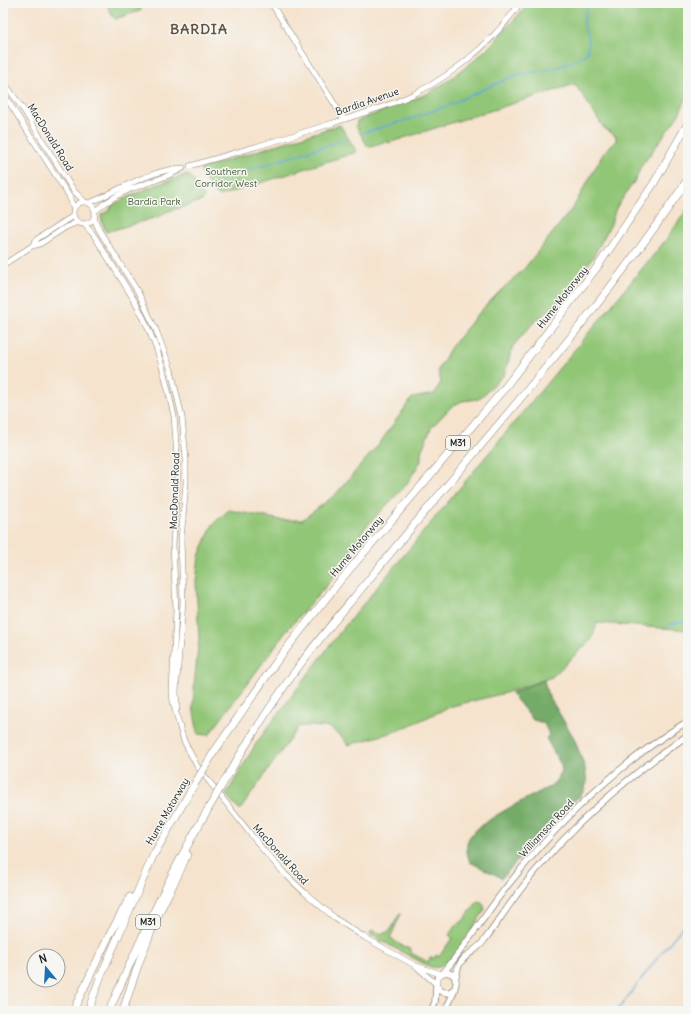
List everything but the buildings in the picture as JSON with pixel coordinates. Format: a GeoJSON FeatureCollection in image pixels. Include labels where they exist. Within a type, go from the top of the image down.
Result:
{"type":"FeatureCollection","features":[{"type":"Feature","properties":{"kind":"highway","name":"Hume Motorway"},"geometry":{"type":"LineString","coordinates":[[88,1011],[100,978],[153,856],[214,752],[279,658],[339,582],[503,390],[598,266],[654,183],[688,123]]}},
{"type":"Feature","properties":{"kind":"highway","name":"M31"},"geometry":{"type":"LineString","coordinates":[[109,1011],[166,885],[193,835],[252,735],[300,665],[403,538],[554,359],[639,251],[688,179]]}},
{"type":"Feature","properties":{"kind":"highway"},"geometry":{"type":"LineString","coordinates":[[123,1011],[142,954],[159,913],[183,866],[193,835]]}},
{"type":"Feature","properties":{"kind":"highway"},"geometry":{"type":"LineString","coordinates":[[73,1011],[107,940],[153,856]]}},
{"type":"Feature","properties":{"kind":"main road","name":"Williamson Road"},"geometry":{"type":"LineString","coordinates":[[442,973],[454,962],[506,887],[566,818],[609,778],[648,747],[688,721]]}},
{"type":"Feature","properties":{"kind":"main road","name":"Williamson Road"},"geometry":{"type":"LineString","coordinates":[[456,980],[460,962],[480,946],[517,894],[557,846],[587,815],[623,784],[646,765],[688,735]]}},
{"type":"Feature","properties":{"kind":"main road"},"geometry":{"type":"LineString","coordinates":[[431,1011],[435,1002],[437,978],[442,973],[451,974],[456,980],[456,984],[445,1011]]}},
{"type":"Feature","properties":{"kind":"main road"},"geometry":{"type":"LineString","coordinates":[[436,985],[439,990],[444,992],[449,992],[454,989]]}},
{"type":"Feature","properties":{"kind":"street"},"geometry":{"type":"LineString","coordinates":[[271,3],[344,119]]}},
{"type":"Feature","properties":{"kind":"street","name":"Bardia Avenue"},"geometry":{"type":"LineString","coordinates":[[190,166],[344,119],[397,101],[444,77],[468,59],[500,29],[520,3]]}},
{"type":"Feature","properties":{"kind":"street","name":"MacDonald Road"},"geometry":{"type":"LineString","coordinates":[[3,81],[23,109],[70,185],[87,202]]}},
{"type":"Feature","properties":{"kind":"street","name":"MacDonald Road"},"geometry":{"type":"LineString","coordinates":[[3,93],[69,196],[74,209]]}},
{"type":"Feature","properties":{"kind":"street"},"geometry":{"type":"LineString","coordinates":[[87,202],[94,208],[95,211],[94,218],[90,222],[84,224],[78,222],[73,216],[74,209],[78,204],[100,199],[122,187],[174,168],[183,168],[175,174],[142,184],[122,193],[95,211]]}},
{"type":"Feature","properties":{"kind":"street"},"geometry":{"type":"LineString","coordinates":[[32,246],[37,239],[73,216]]}},
{"type":"Feature","properties":{"kind":"street","name":"MacDonald Road"},"geometry":{"type":"LineString","coordinates":[[94,218],[99,230],[138,292],[156,330],[171,370],[182,417],[186,459],[186,483],[181,539],[183,602],[176,691],[176,714]]}},
{"type":"Feature","properties":{"kind":"street"},"geometry":{"type":"LineString","coordinates":[[3,265],[32,246],[40,244],[78,222]]}},
{"type":"Feature","properties":{"kind":"street","name":"MacDonald Road"},"geometry":{"type":"LineString","coordinates":[[84,224],[106,253],[145,321],[164,373],[174,416],[177,435],[178,470],[173,544],[176,610],[172,691],[173,702],[184,741],[197,766],[264,851],[304,892],[336,919],[373,943],[416,966],[442,973]]}},
{"type":"Feature","properties":{"kind":"street","name":"MacDonald Road"},"geometry":{"type":"LineString","coordinates":[[416,966],[436,985]]}},
{"type":"Feature","properties":{"kind":"green space"},"geometry":{"type":"Polygon","coordinates":[[[106,3],[142,3],[144,6],[140,11],[115,19],[106,3]]]}},
{"type":"Feature","properties":{"kind":"green space"},"geometry":{"type":"Polygon","coordinates":[[[527,3],[688,3],[688,95],[678,116],[640,168],[636,179],[616,208],[611,224],[592,259],[558,304],[534,322],[513,346],[504,375],[479,399],[462,401],[451,407],[431,428],[421,452],[421,461],[406,485],[365,528],[330,582],[288,629],[209,735],[198,734],[193,707],[199,639],[196,581],[199,556],[213,524],[229,510],[281,520],[302,520],[335,495],[379,444],[412,398],[434,394],[441,382],[438,370],[451,347],[477,315],[524,269],[574,206],[603,154],[616,140],[616,136],[604,128],[575,84],[388,143],[387,141],[368,147],[356,126],[357,121],[427,94],[446,82],[489,47],[524,9],[527,3]]]}},
{"type":"Feature","properties":{"kind":"green space","name":"Southern Corridor West"},"geometry":{"type":"Polygon","coordinates":[[[340,125],[357,152],[220,196],[214,193],[201,172],[202,168],[340,125]]]}},
{"type":"Feature","properties":{"kind":"green space","name":"Bardia Park"},"geometry":{"type":"Polygon","coordinates":[[[188,174],[204,197],[202,201],[166,212],[161,216],[106,232],[101,215],[110,210],[112,205],[148,188],[188,174]]]}},
{"type":"Feature","properties":{"kind":"green space"},"geometry":{"type":"Polygon","coordinates":[[[688,208],[688,630],[597,623],[592,639],[552,677],[505,693],[452,706],[397,731],[348,745],[342,737],[329,727],[299,726],[240,810],[226,795],[257,742],[340,632],[665,241],[688,208]]]}},
{"type":"Feature","properties":{"kind":"green space"},"geometry":{"type":"Polygon","coordinates":[[[544,680],[547,693],[574,738],[585,768],[587,783],[582,794],[552,820],[522,850],[519,859],[502,878],[470,862],[467,853],[467,844],[469,838],[483,824],[549,787],[555,782],[562,771],[561,765],[546,738],[549,735],[544,723],[533,720],[511,693],[544,680]]]}},
{"type":"Feature","properties":{"kind":"green space"},"geometry":{"type":"Polygon","coordinates":[[[479,901],[483,903],[485,910],[452,957],[439,967],[426,965],[371,935],[370,933],[372,930],[382,934],[390,931],[400,913],[401,914],[390,938],[404,947],[411,949],[411,953],[428,962],[430,958],[434,958],[436,955],[439,957],[452,938],[449,935],[455,926],[463,921],[479,901]]]}},
{"type":"Feature","properties":{"kind":"waterway"},"geometry":{"type":"LineString","coordinates":[[362,133],[413,118],[449,105],[516,75],[552,69],[570,63],[587,53],[589,44],[584,22],[589,3]]}},
{"type":"Feature","properties":{"kind":"waterway"},"geometry":{"type":"LineString","coordinates":[[217,180],[347,139]]}},
{"type":"Feature","properties":{"kind":"waterway"},"geometry":{"type":"LineString","coordinates":[[668,625],[688,620]]}},
{"type":"Feature","properties":{"kind":"waterway"},"geometry":{"type":"LineString","coordinates":[[617,1011],[688,920]]}},
{"type":"Feature","properties":{"kind":"district","name":"BARDIA"},"geometry":{"type":"Point","coordinates":[199,29]}}]}
